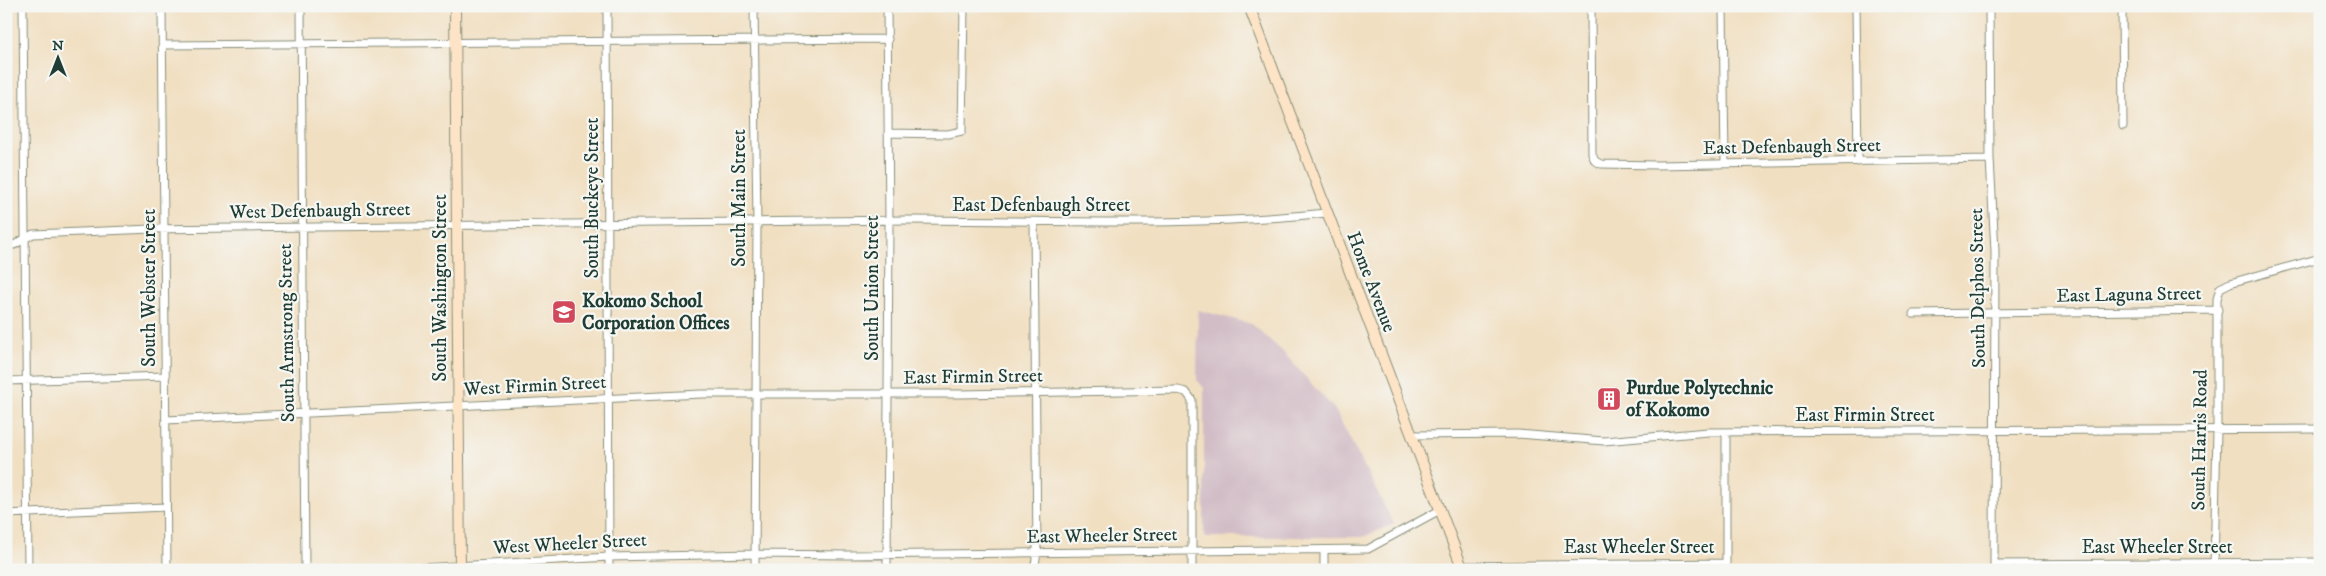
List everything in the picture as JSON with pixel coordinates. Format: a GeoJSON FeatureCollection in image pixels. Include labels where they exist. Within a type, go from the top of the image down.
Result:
{"type":"FeatureCollection","features":[{"type":"Feature","properties":{"kind":"main road","name":"South Washington Street"},"geometry":{"type":"LineString","coordinates":[[455,6],[460,568]]}},
{"type":"Feature","properties":{"kind":"main road","name":"Home Avenue"},"geometry":{"type":"LineString","coordinates":[[1248,6],[1462,568]]}},
{"type":"Feature","properties":{"kind":"street"},"geometry":{"type":"LineString","coordinates":[[23,6],[28,570]]}},
{"type":"Feature","properties":{"kind":"street","name":"South Webster Street"},"geometry":{"type":"LineString","coordinates":[[162,6],[167,570]]}},
{"type":"Feature","properties":{"kind":"street","name":"South Armstrong Street"},"geometry":{"type":"LineString","coordinates":[[301,6],[305,570]]}},
{"type":"Feature","properties":{"kind":"street","name":"South Buckeye Street"},"geometry":{"type":"LineString","coordinates":[[607,6],[609,570]]}},
{"type":"Feature","properties":{"kind":"street","name":"South Main Street"},"geometry":{"type":"LineString","coordinates":[[754,6],[756,223],[755,570]]}},
{"type":"Feature","properties":{"kind":"street","name":"South Union Street"},"geometry":{"type":"LineString","coordinates":[[887,6],[889,221],[887,570]]}},
{"type":"Feature","properties":{"kind":"street"},"geometry":{"type":"LineString","coordinates":[[888,134],[948,134],[962,131],[964,6]]}},
{"type":"Feature","properties":{"kind":"street","name":"East Defenbaugh Street"},"geometry":{"type":"LineString","coordinates":[[1591,6],[1590,131],[1592,154],[1595,161],[1607,165],[1990,159]]}},
{"type":"Feature","properties":{"kind":"street"},"geometry":{"type":"LineString","coordinates":[[1723,6],[1724,164]]}},
{"type":"Feature","properties":{"kind":"street"},"geometry":{"type":"LineString","coordinates":[[1856,6],[1858,162]]}},
{"type":"Feature","properties":{"kind":"street","name":"South Delphos Street"},"geometry":{"type":"LineString","coordinates":[[1989,6],[1990,159],[1995,312],[1994,567]]}},
{"type":"Feature","properties":{"kind":"street"},"geometry":{"type":"LineString","coordinates":[[2122,6],[2123,126]]}},
{"type":"Feature","properties":{"kind":"street"},"geometry":{"type":"LineString","coordinates":[[163,45],[888,39]]}},
{"type":"Feature","properties":{"kind":"street","name":"East Defenbaugh Street"},"geometry":{"type":"LineString","coordinates":[[756,223],[889,221],[1120,223],[1247,219],[1326,213]]}},
{"type":"Feature","properties":{"kind":"street"},"geometry":{"type":"LineString","coordinates":[[1034,222],[1037,553],[1034,570]]}},
{"type":"Feature","properties":{"kind":"street","name":"West Defenbaugh Street"},"geometry":{"type":"LineString","coordinates":[[6,245],[26,240],[33,234],[165,229],[756,223]]}},
{"type":"Feature","properties":{"kind":"street","name":"East Laguna Street"},"geometry":{"type":"LineString","coordinates":[[1913,314],[2218,310],[2220,288],[2230,283],[2320,258]]}},
{"type":"Feature","properties":{"kind":"street","name":"South Harris Road"},"geometry":{"type":"LineString","coordinates":[[2214,566],[2218,310]]}},
{"type":"Feature","properties":{"kind":"street"},"geometry":{"type":"LineString","coordinates":[[6,381],[166,376]]}},
{"type":"Feature","properties":{"kind":"street","name":"East Firmin Street"},"geometry":{"type":"LineString","coordinates":[[756,394],[1178,390],[1190,396],[1192,400],[1192,551]]}},
{"type":"Feature","properties":{"kind":"street","name":"West Firmin Street"},"geometry":{"type":"LineString","coordinates":[[166,420],[609,398],[756,394]]}},
{"type":"Feature","properties":{"kind":"street","name":"East Firmin Street"},"geometry":{"type":"LineString","coordinates":[[1411,435],[1518,434],[1604,441],[1708,432],[2320,429]]}},
{"type":"Feature","properties":{"kind":"street"},"geometry":{"type":"LineString","coordinates":[[1726,432],[1726,566]]}},
{"type":"Feature","properties":{"kind":"street"},"geometry":{"type":"LineString","coordinates":[[6,514],[166,508]]}},
{"type":"Feature","properties":{"kind":"street","name":"East Wheeler Street"},"geometry":{"type":"LineString","coordinates":[[755,554],[1368,549],[1440,510]]}},
{"type":"Feature","properties":{"kind":"street"},"geometry":{"type":"LineString","coordinates":[[1324,550],[1324,570]]}},
{"type":"Feature","properties":{"kind":"street"},"geometry":{"type":"LineString","coordinates":[[1192,551],[1192,570]]}},
{"type":"Feature","properties":{"kind":"street","name":"West Wheeler Street"},"geometry":{"type":"LineString","coordinates":[[387,570],[460,568],[609,557],[755,554]]}},
{"type":"Feature","properties":{"kind":"street","name":"East Wheeler Street"},"geometry":{"type":"LineString","coordinates":[[1994,567],[2214,566],[2320,562]]}},
{"type":"Feature","properties":{"kind":"street","name":"East Wheeler Street"},"geometry":{"type":"LineString","coordinates":[[1462,568],[1726,566]]}},
{"type":"Feature","properties":{"kind":"shaded area"},"geometry":{"type":"Polygon","coordinates":[[[1198,310],[1252,324],[1282,351],[1335,410],[1394,524],[1363,537],[1204,537],[1204,388],[1197,380],[1198,310]]]}},
{"type":"Feature","properties":{"kind":"place","name":"Kokomo School Corporation Offices"},"geometry":{"type":"Point","coordinates":[564,312]}},
{"type":"Feature","properties":{"kind":"place","name":"Purdue Polytechnic of Kokomo"},"geometry":{"type":"Point","coordinates":[1609,399]}}]}
